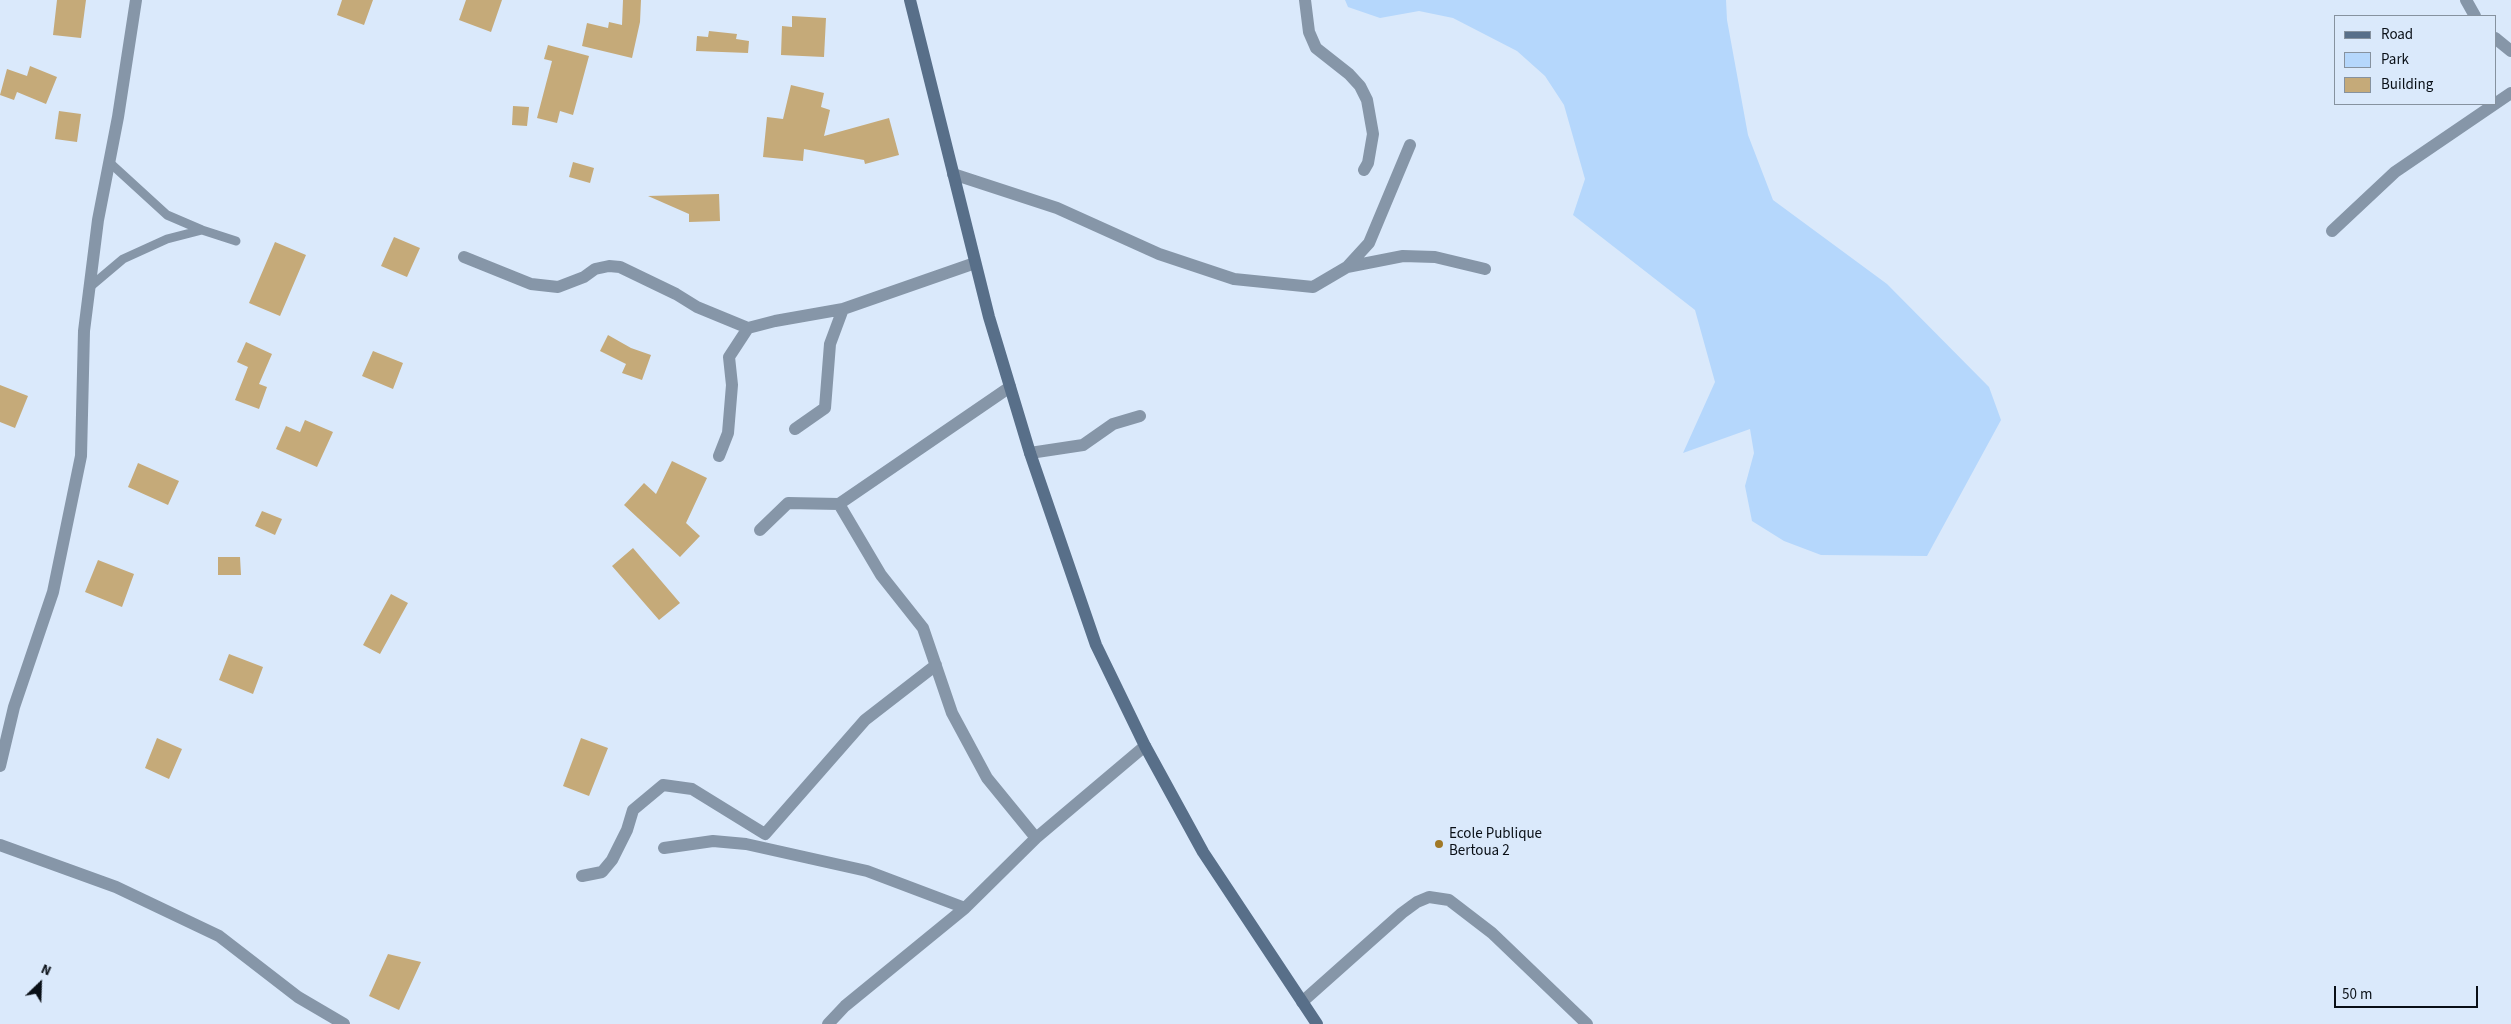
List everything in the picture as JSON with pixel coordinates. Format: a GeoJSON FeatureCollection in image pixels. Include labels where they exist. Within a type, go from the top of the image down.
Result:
{"type":"FeatureCollection","features":[{"type":"Feature","properties":{"kind":"street"},"geometry":{"type":"LineString","coordinates":[[0,766],[14,707],[53,592],[81,456],[84,331],[98,220],[120,108],[136,0]]}},
{"type":"Feature","properties":{"kind":"street"},"geometry":{"type":"LineString","coordinates":[[910,0],[975,263],[1010,386],[1030,453],[1096,645],[1145,746],[1203,852],[1316,1024]]}},
{"type":"Feature","properties":{"kind":"street"},"geometry":{"type":"LineString","coordinates":[[1305,0],[1309,32],[1316,48],[1349,74],[1360,86],[1367,100],[1373,134],[1368,163],[1364,170]]}},
{"type":"Feature","properties":{"kind":"street"},"geometry":{"type":"LineString","coordinates":[[2466,0],[2474,15]]}},
{"type":"Feature","properties":{"kind":"street"},"geometry":{"type":"LineString","coordinates":[[2496,39],[2511,51]]}},
{"type":"Feature","properties":{"kind":"street"},"geometry":{"type":"LineString","coordinates":[[2496,103],[2511,93]]}},
{"type":"Feature","properties":{"kind":"street"},"geometry":{"type":"LineString","coordinates":[[2332,231],[2395,172],[2493,105]]}},
{"type":"Feature","properties":{"kind":"street"},"geometry":{"type":"LineString","coordinates":[[953,174],[1057,208],[1159,254],[1234,279],[1313,287],[1347,267],[1369,243],[1410,144]]}},
{"type":"Feature","properties":{"kind":"street"},"geometry":{"type":"LineString","coordinates":[[1347,267],[1403,256],[1435,257],[1485,269]]}},
{"type":"Feature","properties":{"kind":"street"},"geometry":{"type":"LineString","coordinates":[[464,257],[531,284],[558,287],[584,277],[595,270],[609,266],[620,267],[676,294],[697,307],[748,328],[843,309],[975,263]]}},
{"type":"Feature","properties":{"kind":"street"},"geometry":{"type":"LineString","coordinates":[[796,429],[825,408],[830,344],[843,309]]}},
{"type":"Feature","properties":{"kind":"street"},"geometry":{"type":"LineString","coordinates":[[719,456],[728,432],[732,385],[729,357],[748,328]]}},
{"type":"Feature","properties":{"kind":"street"},"geometry":{"type":"LineString","coordinates":[[760,530],[788,503],[840,504],[1010,386]]}},
{"type":"Feature","properties":{"kind":"street"},"geometry":{"type":"LineString","coordinates":[[1030,453],[1083,445],[1113,424],[1140,416]]}},
{"type":"Feature","properties":{"kind":"street"},"geometry":{"type":"LineString","coordinates":[[840,504],[881,575],[923,628],[952,713],[987,778],[1036,838]]}},
{"type":"Feature","properties":{"kind":"street"},"geometry":{"type":"LineString","coordinates":[[582,876],[602,872],[612,860],[627,830],[633,810],[663,785],[692,789],[764,834],[865,720],[936,665]]}},
{"type":"Feature","properties":{"kind":"street"},"geometry":{"type":"LineString","coordinates":[[828,1024],[845,1006],[965,908],[1036,838],[1145,746]]}},
{"type":"Feature","properties":{"kind":"street"},"geometry":{"type":"LineString","coordinates":[[664,848],[713,841],[746,844],[867,871],[965,908]]}},
{"type":"Feature","properties":{"kind":"street"},"geometry":{"type":"LineString","coordinates":[[0,845],[116,886],[219,936],[298,997],[344,1024]]}},
{"type":"Feature","properties":{"kind":"street"},"geometry":{"type":"LineString","coordinates":[[1302,1002],[1402,913],[1417,902],[1429,897],[1449,900],[1492,933],[1587,1024]]}},
{"type":"Feature","properties":{"kind":"lane"},"geometry":{"type":"LineString","coordinates":[[109,162],[167,215],[202,230],[236,241]]}},
{"type":"Feature","properties":{"kind":"lane"},"geometry":{"type":"LineString","coordinates":[[91,286],[123,259],[168,239],[202,230]]}},
{"type":"Feature","properties":{"kind":"green space"},"geometry":{"type":"Polygon","coordinates":[[[1345,0],[1726,0],[1727,20],[1748,135],[1773,200],[1887,284],[1989,387],[2001,420],[1927,556],[1821,555],[1784,541],[1752,521],[1745,486],[1754,453],[1750,429],[1683,453],[1715,382],[1695,310],[1573,215],[1585,179],[1564,105],[1545,76],[1517,51],[1453,18],[1419,11],[1380,18],[1348,7],[1345,0]]]}},
{"type":"Feature","properties":{"kind":"building"},"geometry":{"type":"Polygon","coordinates":[[[57,0],[86,0],[81,38],[53,35],[57,0]]]}},
{"type":"Feature","properties":{"kind":"building"},"geometry":{"type":"Polygon","coordinates":[[[342,0],[373,0],[364,25],[337,15],[342,0]]]}},
{"type":"Feature","properties":{"kind":"building"},"geometry":{"type":"Polygon","coordinates":[[[466,0],[502,0],[491,32],[459,20],[466,0]]]}},
{"type":"Feature","properties":{"kind":"building"},"geometry":{"type":"Polygon","coordinates":[[[623,0],[641,0],[640,22],[632,58],[582,46],[587,23],[608,28],[609,22],[622,25],[623,0]]]}},
{"type":"Feature","properties":{"kind":"building"},"geometry":{"type":"Polygon","coordinates":[[[792,16],[826,18],[824,57],[781,55],[782,26],[792,27],[792,16]]]}},
{"type":"Feature","properties":{"kind":"building"},"geometry":{"type":"Polygon","coordinates":[[[709,31],[737,34],[736,39],[749,41],[748,53],[696,51],[697,36],[708,37],[709,31]]]}},
{"type":"Feature","properties":{"kind":"building"},"geometry":{"type":"Polygon","coordinates":[[[548,45],[589,56],[573,115],[560,111],[557,123],[537,118],[552,61],[544,59],[548,45]]]}},
{"type":"Feature","properties":{"kind":"building"},"geometry":{"type":"Polygon","coordinates":[[[30,66],[57,77],[46,104],[17,92],[14,100],[0,95],[7,69],[27,76],[30,66]]]}},
{"type":"Feature","properties":{"kind":"building"},"geometry":{"type":"Polygon","coordinates":[[[791,85],[824,93],[821,107],[830,110],[824,136],[889,118],[899,155],[865,164],[864,160],[804,149],[803,161],[763,157],[767,117],[783,119],[791,85]]]}},
{"type":"Feature","properties":{"kind":"building"},"geometry":{"type":"Polygon","coordinates":[[[513,106],[529,107],[527,126],[512,125],[513,106]]]}},
{"type":"Feature","properties":{"kind":"building"},"geometry":{"type":"Polygon","coordinates":[[[59,111],[81,114],[77,142],[55,139],[59,111]]]}},
{"type":"Feature","properties":{"kind":"building"},"geometry":{"type":"Polygon","coordinates":[[[573,162],[594,168],[590,183],[569,177],[573,162]]]}},
{"type":"Feature","properties":{"kind":"building"},"geometry":{"type":"Polygon","coordinates":[[[719,194],[720,221],[689,222],[689,214],[648,196],[719,194]]]}},
{"type":"Feature","properties":{"kind":"building"},"geometry":{"type":"Polygon","coordinates":[[[394,237],[420,248],[407,277],[381,266],[394,237]]]}},
{"type":"Feature","properties":{"kind":"building"},"geometry":{"type":"Polygon","coordinates":[[[275,242],[306,255],[280,316],[249,303],[275,242]]]}},
{"type":"Feature","properties":{"kind":"building"},"geometry":{"type":"Polygon","coordinates":[[[608,335],[631,348],[651,355],[642,380],[622,373],[626,364],[600,351],[608,335]]]}},
{"type":"Feature","properties":{"kind":"building"},"geometry":{"type":"Polygon","coordinates":[[[246,342],[272,354],[259,384],[267,387],[259,409],[235,400],[248,367],[237,362],[246,342]]]}},
{"type":"Feature","properties":{"kind":"building"},"geometry":{"type":"Polygon","coordinates":[[[373,351],[403,363],[393,389],[362,376],[373,351]]]}},
{"type":"Feature","properties":{"kind":"building"},"geometry":{"type":"Polygon","coordinates":[[[0,385],[28,396],[15,428],[0,422],[0,385]]]}},
{"type":"Feature","properties":{"kind":"building"},"geometry":{"type":"Polygon","coordinates":[[[305,420],[333,432],[317,467],[276,449],[286,426],[300,432],[305,420]]]}},
{"type":"Feature","properties":{"kind":"building"},"geometry":{"type":"Polygon","coordinates":[[[672,461],[707,478],[686,523],[700,536],[680,557],[624,505],[644,483],[656,494],[672,461]]]}},
{"type":"Feature","properties":{"kind":"building"},"geometry":{"type":"Polygon","coordinates":[[[138,463],[179,481],[168,505],[128,487],[138,463]]]}},
{"type":"Feature","properties":{"kind":"building"},"geometry":{"type":"Polygon","coordinates":[[[262,511],[282,519],[275,535],[255,526],[262,511]]]}},
{"type":"Feature","properties":{"kind":"building"},"geometry":{"type":"Polygon","coordinates":[[[633,548],[680,603],[659,620],[612,566],[633,548]]]}},
{"type":"Feature","properties":{"kind":"building"},"geometry":{"type":"Polygon","coordinates":[[[218,557],[240,557],[241,575],[218,575],[218,557]]]}},
{"type":"Feature","properties":{"kind":"building"},"geometry":{"type":"Polygon","coordinates":[[[98,560],[134,574],[122,607],[85,592],[98,560]]]}},
{"type":"Feature","properties":{"kind":"building"},"geometry":{"type":"Polygon","coordinates":[[[391,594],[408,603],[380,654],[363,645],[391,594]]]}},
{"type":"Feature","properties":{"kind":"building"},"geometry":{"type":"Polygon","coordinates":[[[229,654],[263,667],[253,694],[219,680],[229,654]]]}},
{"type":"Feature","properties":{"kind":"building"},"geometry":{"type":"Polygon","coordinates":[[[157,738],[182,749],[169,779],[145,768],[157,738]]]}},
{"type":"Feature","properties":{"kind":"building"},"geometry":{"type":"Polygon","coordinates":[[[581,738],[608,748],[589,796],[563,786],[581,738]]]}},
{"type":"Feature","properties":{"kind":"building"},"geometry":{"type":"Polygon","coordinates":[[[388,954],[421,962],[399,1010],[369,996],[388,954]]]}},
{"type":"Feature","properties":{"kind":"place","name":"Ecole Publique Bertoua 2"},"geometry":{"type":"Point","coordinates":[1439,844]}}]}
